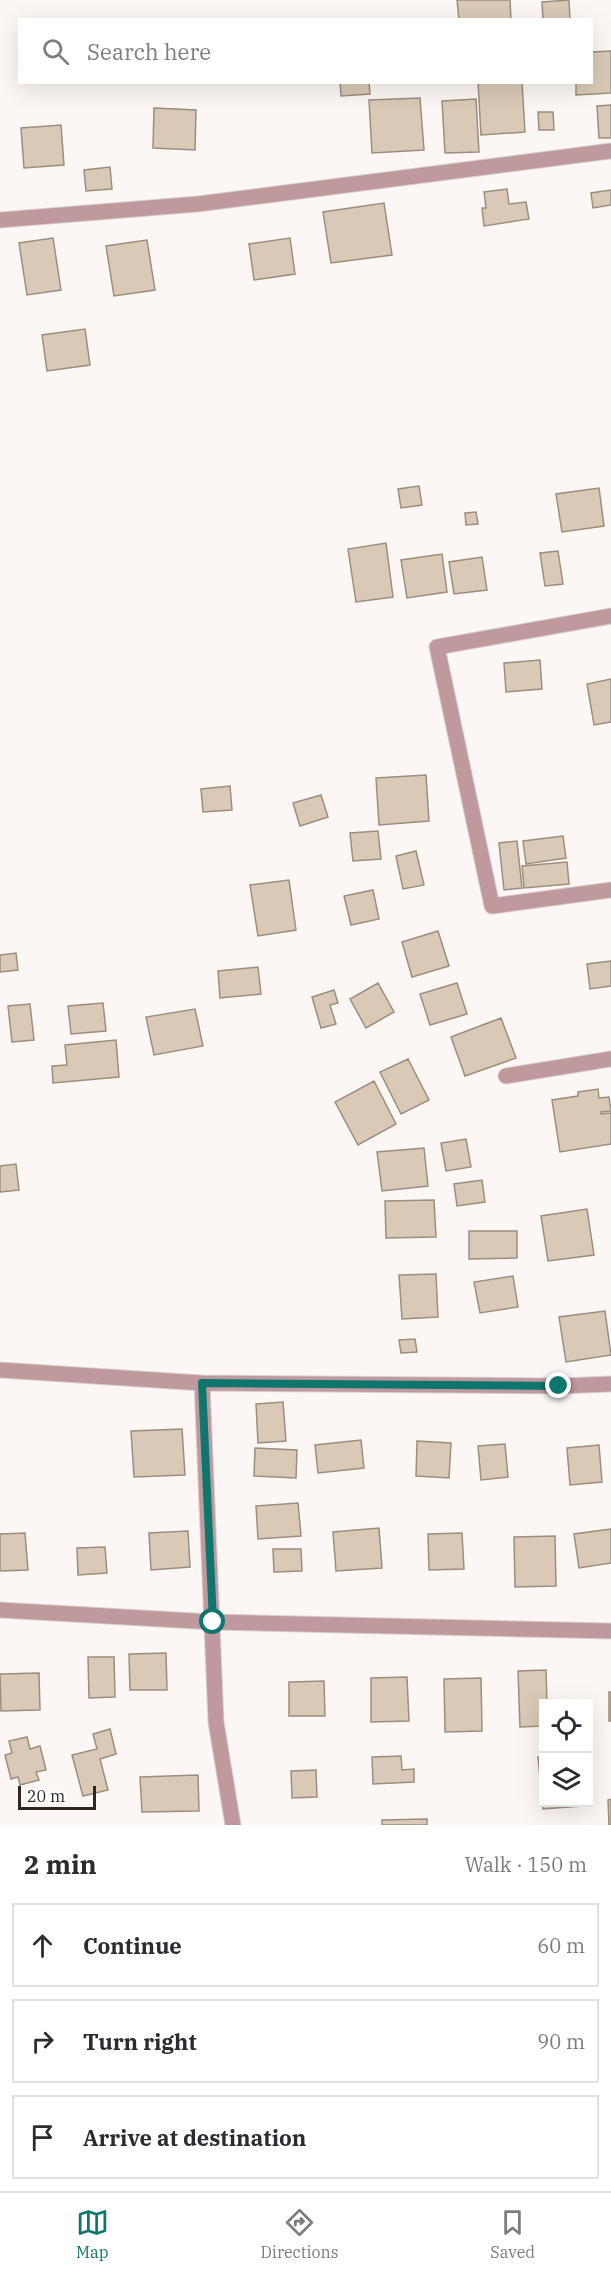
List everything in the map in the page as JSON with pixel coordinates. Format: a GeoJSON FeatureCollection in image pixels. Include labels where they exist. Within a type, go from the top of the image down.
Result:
{"type":"FeatureCollection","features":[{"type":"Feature","properties":{"kind":"street"},"geometry":{"type":"LineString","coordinates":[[0,220],[198,204],[611,151]]}},
{"type":"Feature","properties":{"kind":"street"},"geometry":{"type":"LineString","coordinates":[[611,616],[437,647],[492,906],[611,890]]}},
{"type":"Feature","properties":{"kind":"street"},"geometry":{"type":"LineString","coordinates":[[507,1076],[611,1059]]}},
{"type":"Feature","properties":{"kind":"street"},"geometry":{"type":"LineString","coordinates":[[0,1370],[202,1383],[559,1386],[611,1384]]}},
{"type":"Feature","properties":{"kind":"street"},"geometry":{"type":"LineString","coordinates":[[202,1383],[216,1722],[233,1825]]}},
{"type":"Feature","properties":{"kind":"street"},"geometry":{"type":"LineString","coordinates":[[0,1610],[213,1622],[611,1631]]}},
{"type":"Feature","properties":{"kind":"building"},"geometry":{"type":"Polygon","coordinates":[[[457,0],[510,0],[511,18],[459,18],[457,0]]]}},
{"type":"Feature","properties":{"kind":"building"},"geometry":{"type":"Polygon","coordinates":[[[569,0],[570,18],[543,18],[542,2],[569,0]]]}},
{"type":"Feature","properties":{"kind":"building"},"geometry":{"type":"Polygon","coordinates":[[[611,51],[611,93],[576,95],[576,84],[593,84],[593,52],[611,51]]]}},
{"type":"Feature","properties":{"kind":"building"},"geometry":{"type":"Polygon","coordinates":[[[340,84],[369,84],[370,94],[341,96],[340,84]]]}},
{"type":"Feature","properties":{"kind":"building"},"geometry":{"type":"Polygon","coordinates":[[[478,84],[522,84],[525,132],[481,135],[478,84]]]}},
{"type":"Feature","properties":{"kind":"building"},"geometry":{"type":"Polygon","coordinates":[[[420,98],[424,150],[372,153],[369,100],[420,98]]]}},
{"type":"Feature","properties":{"kind":"building"},"geometry":{"type":"Polygon","coordinates":[[[476,99],[479,152],[445,153],[442,101],[476,99]]]}},
{"type":"Feature","properties":{"kind":"building"},"geometry":{"type":"Polygon","coordinates":[[[611,105],[611,138],[599,138],[597,106],[611,105]]]}},
{"type":"Feature","properties":{"kind":"building"},"geometry":{"type":"Polygon","coordinates":[[[154,108],[196,110],[195,150],[153,148],[154,108]]]}},
{"type":"Feature","properties":{"kind":"building"},"geometry":{"type":"Polygon","coordinates":[[[538,112],[553,112],[554,130],[539,130],[538,112]]]}},
{"type":"Feature","properties":{"kind":"building"},"geometry":{"type":"Polygon","coordinates":[[[61,125],[64,165],[24,168],[21,128],[61,125]]]}},
{"type":"Feature","properties":{"kind":"building"},"geometry":{"type":"Polygon","coordinates":[[[110,167],[112,189],[86,191],[84,170],[110,167]]]}},
{"type":"Feature","properties":{"kind":"building"},"geometry":{"type":"Polygon","coordinates":[[[507,189],[509,204],[526,202],[529,219],[484,226],[482,208],[486,208],[484,192],[507,189]]]}},
{"type":"Feature","properties":{"kind":"building"},"geometry":{"type":"Polygon","coordinates":[[[611,190],[611,205],[593,208],[591,193],[611,190]]]}},
{"type":"Feature","properties":{"kind":"building"},"geometry":{"type":"Polygon","coordinates":[[[384,203],[392,255],[331,263],[323,212],[384,203]]]}},
{"type":"Feature","properties":{"kind":"building"},"geometry":{"type":"Polygon","coordinates":[[[53,238],[61,290],[27,295],[19,243],[53,238]]]}},
{"type":"Feature","properties":{"kind":"building"},"geometry":{"type":"Polygon","coordinates":[[[290,238],[295,274],[254,280],[249,244],[290,238]]]}},
{"type":"Feature","properties":{"kind":"building"},"geometry":{"type":"Polygon","coordinates":[[[147,240],[155,290],[114,296],[106,246],[147,240]]]}},
{"type":"Feature","properties":{"kind":"building"},"geometry":{"type":"Polygon","coordinates":[[[85,329],[90,365],[47,371],[42,335],[85,329]]]}},
{"type":"Feature","properties":{"kind":"building"},"geometry":{"type":"Polygon","coordinates":[[[419,486],[422,505],[401,508],[398,489],[419,486]]]}},
{"type":"Feature","properties":{"kind":"building"},"geometry":{"type":"Polygon","coordinates":[[[599,488],[604,526],[562,532],[556,494],[599,488]]]}},
{"type":"Feature","properties":{"kind":"building"},"geometry":{"type":"Polygon","coordinates":[[[476,512],[478,524],[466,525],[465,513],[476,512]]]}},
{"type":"Feature","properties":{"kind":"building"},"geometry":{"type":"Polygon","coordinates":[[[386,543],[393,597],[356,602],[348,549],[386,543]]]}},
{"type":"Feature","properties":{"kind":"building"},"geometry":{"type":"Polygon","coordinates":[[[558,551],[563,584],[545,586],[540,553],[558,551]]]}},
{"type":"Feature","properties":{"kind":"building"},"geometry":{"type":"Polygon","coordinates":[[[442,554],[447,592],[407,598],[401,560],[442,554]]]}},
{"type":"Feature","properties":{"kind":"building"},"geometry":{"type":"Polygon","coordinates":[[[482,557],[487,590],[454,594],[449,562],[482,557]]]}},
{"type":"Feature","properties":{"kind":"building"},"geometry":{"type":"Polygon","coordinates":[[[540,660],[542,689],[506,692],[504,663],[540,660]]]}},
{"type":"Feature","properties":{"kind":"building"},"geometry":{"type":"Polygon","coordinates":[[[611,679],[611,722],[594,725],[587,684],[611,679]]]}},
{"type":"Feature","properties":{"kind":"building"},"geometry":{"type":"Polygon","coordinates":[[[426,775],[429,821],[379,825],[376,778],[426,775]]]}},
{"type":"Feature","properties":{"kind":"building"},"geometry":{"type":"Polygon","coordinates":[[[230,786],[232,810],[203,812],[201,789],[230,786]]]}},
{"type":"Feature","properties":{"kind":"building"},"geometry":{"type":"Polygon","coordinates":[[[321,795],[328,817],[300,826],[293,803],[321,795]]]}},
{"type":"Feature","properties":{"kind":"building"},"geometry":{"type":"Polygon","coordinates":[[[378,831],[381,859],[353,861],[350,833],[378,831]]]}},
{"type":"Feature","properties":{"kind":"building"},"geometry":{"type":"Polygon","coordinates":[[[563,836],[566,858],[526,864],[523,841],[563,836]]]}},
{"type":"Feature","properties":{"kind":"building"},"geometry":{"type":"Polygon","coordinates":[[[517,841],[522,888],[504,890],[499,843],[517,841]]]}},
{"type":"Feature","properties":{"kind":"building"},"geometry":{"type":"Polygon","coordinates":[[[416,851],[424,885],[403,889],[396,856],[416,851]]]}},
{"type":"Feature","properties":{"kind":"building"},"geometry":{"type":"Polygon","coordinates":[[[567,862],[569,884],[524,888],[522,866],[567,862]]]}},
{"type":"Feature","properties":{"kind":"building"},"geometry":{"type":"Polygon","coordinates":[[[289,880],[296,930],[258,936],[250,885],[289,880]]]}},
{"type":"Feature","properties":{"kind":"building"},"geometry":{"type":"Polygon","coordinates":[[[373,890],[379,919],[351,925],[344,896],[373,890]]]}},
{"type":"Feature","properties":{"kind":"building"},"geometry":{"type":"Polygon","coordinates":[[[438,931],[449,966],[412,977],[402,942],[438,931]]]}},
{"type":"Feature","properties":{"kind":"building"},"geometry":{"type":"Polygon","coordinates":[[[16,953],[18,970],[0,972],[0,955],[16,953]]]}},
{"type":"Feature","properties":{"kind":"building"},"geometry":{"type":"Polygon","coordinates":[[[611,961],[611,986],[590,989],[587,964],[611,961]]]}},
{"type":"Feature","properties":{"kind":"building"},"geometry":{"type":"Polygon","coordinates":[[[258,967],[261,994],[220,998],[218,971],[258,967]]]}},
{"type":"Feature","properties":{"kind":"building"},"geometry":{"type":"Polygon","coordinates":[[[378,983],[394,1012],[366,1028],[350,999],[378,983]]]}},
{"type":"Feature","properties":{"kind":"building"},"geometry":{"type":"Polygon","coordinates":[[[457,983],[467,1014],[430,1025],[420,994],[457,983]]]}},
{"type":"Feature","properties":{"kind":"building"},"geometry":{"type":"Polygon","coordinates":[[[334,990],[338,1003],[330,1005],[336,1024],[321,1028],[312,997],[334,990]]]}},
{"type":"Feature","properties":{"kind":"building"},"geometry":{"type":"Polygon","coordinates":[[[103,1003],[106,1031],[71,1034],[68,1006],[103,1003]]]}},
{"type":"Feature","properties":{"kind":"building"},"geometry":{"type":"Polygon","coordinates":[[[30,1004],[34,1040],[12,1042],[8,1006],[30,1004]]]}},
{"type":"Feature","properties":{"kind":"building"},"geometry":{"type":"Polygon","coordinates":[[[195,1009],[203,1046],[154,1055],[146,1017],[195,1009]]]}},
{"type":"Feature","properties":{"kind":"building"},"geometry":{"type":"Polygon","coordinates":[[[501,1018],[516,1058],[465,1076],[451,1037],[501,1018]]]}},
{"type":"Feature","properties":{"kind":"building"},"geometry":{"type":"Polygon","coordinates":[[[116,1040],[119,1077],[53,1083],[52,1066],[67,1065],[65,1045],[116,1040]]]}},
{"type":"Feature","properties":{"kind":"building"},"geometry":{"type":"Polygon","coordinates":[[[408,1059],[429,1100],[401,1114],[380,1072],[408,1059]]]}},
{"type":"Feature","properties":{"kind":"building"},"geometry":{"type":"Polygon","coordinates":[[[374,1081],[396,1124],[358,1145],[335,1102],[374,1081]]]}},
{"type":"Feature","properties":{"kind":"building"},"geometry":{"type":"Polygon","coordinates":[[[598,1089],[599,1098],[609,1097],[611,1111],[601,1112],[601,1114],[611,1113],[611,1144],[560,1152],[552,1100],[578,1096],[578,1092],[598,1089]]]}},
{"type":"Feature","properties":{"kind":"building"},"geometry":{"type":"Polygon","coordinates":[[[466,1139],[471,1167],[446,1171],[441,1143],[466,1139]]]}},
{"type":"Feature","properties":{"kind":"building"},"geometry":{"type":"Polygon","coordinates":[[[424,1148],[428,1186],[382,1191],[377,1152],[424,1148]]]}},
{"type":"Feature","properties":{"kind":"building"},"geometry":{"type":"Polygon","coordinates":[[[16,1164],[19,1190],[0,1192],[0,1166],[16,1164]]]}},
{"type":"Feature","properties":{"kind":"building"},"geometry":{"type":"Polygon","coordinates":[[[482,1180],[485,1202],[457,1206],[454,1184],[482,1180]]]}},
{"type":"Feature","properties":{"kind":"building"},"geometry":{"type":"Polygon","coordinates":[[[434,1200],[436,1237],[386,1238],[385,1201],[434,1200]]]}},
{"type":"Feature","properties":{"kind":"building"},"geometry":{"type":"Polygon","coordinates":[[[587,1209],[594,1255],[548,1261],[541,1216],[587,1209]]]}},
{"type":"Feature","properties":{"kind":"building"},"geometry":{"type":"Polygon","coordinates":[[[469,1231],[517,1231],[517,1258],[469,1259],[469,1231]]]}},
{"type":"Feature","properties":{"kind":"building"},"geometry":{"type":"Polygon","coordinates":[[[436,1274],[438,1317],[402,1319],[399,1275],[436,1274]]]}},
{"type":"Feature","properties":{"kind":"building"},"geometry":{"type":"Polygon","coordinates":[[[513,1276],[518,1307],[480,1313],[474,1282],[513,1276]]]}},
{"type":"Feature","properties":{"kind":"building"},"geometry":{"type":"Polygon","coordinates":[[[605,1311],[611,1355],[566,1362],[559,1317],[605,1311]]]}},
{"type":"Feature","properties":{"kind":"building"},"geometry":{"type":"Polygon","coordinates":[[[415,1339],[417,1352],[401,1353],[399,1340],[415,1339]]]}},
{"type":"Feature","properties":{"kind":"building"},"geometry":{"type":"Polygon","coordinates":[[[283,1402],[286,1441],[258,1443],[256,1404],[283,1402]]]}},
{"type":"Feature","properties":{"kind":"building"},"geometry":{"type":"Polygon","coordinates":[[[182,1429],[185,1475],[134,1477],[131,1431],[182,1429]]]}},
{"type":"Feature","properties":{"kind":"building"},"geometry":{"type":"Polygon","coordinates":[[[361,1440],[364,1468],[318,1473],[315,1445],[361,1440]]]}},
{"type":"Feature","properties":{"kind":"building"},"geometry":{"type":"Polygon","coordinates":[[[417,1441],[451,1443],[449,1478],[416,1476],[417,1441]]]}},
{"type":"Feature","properties":{"kind":"building"},"geometry":{"type":"Polygon","coordinates":[[[505,1444],[508,1477],[481,1480],[478,1446],[505,1444]]]}},
{"type":"Feature","properties":{"kind":"building"},"geometry":{"type":"Polygon","coordinates":[[[599,1445],[602,1482],[570,1485],[567,1448],[599,1445]]]}},
{"type":"Feature","properties":{"kind":"building"},"geometry":{"type":"Polygon","coordinates":[[[255,1448],[297,1450],[296,1478],[254,1476],[255,1448]]]}},
{"type":"Feature","properties":{"kind":"building"},"geometry":{"type":"Polygon","coordinates":[[[298,1503],[301,1536],[258,1539],[256,1506],[298,1503]]]}},
{"type":"Feature","properties":{"kind":"building"},"geometry":{"type":"Polygon","coordinates":[[[379,1528],[382,1568],[336,1571],[333,1532],[379,1528]]]}},
{"type":"Feature","properties":{"kind":"building"},"geometry":{"type":"Polygon","coordinates":[[[611,1529],[611,1563],[579,1568],[574,1534],[611,1529]]]}},
{"type":"Feature","properties":{"kind":"building"},"geometry":{"type":"Polygon","coordinates":[[[188,1531],[190,1567],[151,1570],[149,1533],[188,1531]]]}},
{"type":"Feature","properties":{"kind":"building"},"geometry":{"type":"Polygon","coordinates":[[[25,1533],[28,1570],[0,1571],[0,1534],[25,1533]]]}},
{"type":"Feature","properties":{"kind":"building"},"geometry":{"type":"Polygon","coordinates":[[[462,1533],[464,1569],[429,1570],[428,1534],[462,1533]]]}},
{"type":"Feature","properties":{"kind":"building"},"geometry":{"type":"Polygon","coordinates":[[[555,1536],[556,1586],[515,1587],[514,1537],[555,1536]]]}},
{"type":"Feature","properties":{"kind":"building"},"geometry":{"type":"Polygon","coordinates":[[[105,1547],[107,1573],[78,1575],[77,1548],[105,1547]]]}},
{"type":"Feature","properties":{"kind":"building"},"geometry":{"type":"Polygon","coordinates":[[[273,1549],[301,1549],[302,1571],[274,1572],[273,1549]]]}},
{"type":"Feature","properties":{"kind":"building"},"geometry":{"type":"Polygon","coordinates":[[[166,1653],[167,1690],[130,1690],[129,1654],[166,1653]]]}},
{"type":"Feature","properties":{"kind":"building"},"geometry":{"type":"Polygon","coordinates":[[[88,1657],[114,1657],[115,1697],[89,1698],[88,1657]]]}},
{"type":"Feature","properties":{"kind":"building"},"geometry":{"type":"Polygon","coordinates":[[[546,1670],[547,1699],[539,1699],[539,1726],[520,1727],[518,1671],[546,1670]]]}},
{"type":"Feature","properties":{"kind":"building"},"geometry":{"type":"Polygon","coordinates":[[[39,1673],[40,1710],[1,1711],[0,1674],[39,1673]]]}},
{"type":"Feature","properties":{"kind":"building"},"geometry":{"type":"Polygon","coordinates":[[[407,1677],[409,1721],[371,1722],[371,1678],[407,1677]]]}},
{"type":"Feature","properties":{"kind":"building"},"geometry":{"type":"Polygon","coordinates":[[[481,1678],[482,1731],[445,1732],[444,1679],[481,1678]]]}},
{"type":"Feature","properties":{"kind":"building"},"geometry":{"type":"Polygon","coordinates":[[[324,1681],[325,1716],[289,1716],[289,1682],[324,1681]]]}},
{"type":"Feature","properties":{"kind":"building"},"geometry":{"type":"Polygon","coordinates":[[[609,1692],[611,1692],[611,1721],[609,1721],[609,1692]]]}},
{"type":"Feature","properties":{"kind":"building"},"geometry":{"type":"Polygon","coordinates":[[[110,1729],[116,1754],[100,1759],[108,1790],[83,1796],[72,1755],[97,1749],[93,1734],[110,1729]]]}},
{"type":"Feature","properties":{"kind":"building"},"geometry":{"type":"Polygon","coordinates":[[[27,1737],[30,1749],[40,1746],[46,1770],[36,1772],[39,1780],[20,1785],[18,1777],[11,1779],[5,1755],[12,1753],[9,1741],[27,1737]]]}},
{"type":"Feature","properties":{"kind":"building"},"geometry":{"type":"Polygon","coordinates":[[[401,1756],[402,1770],[414,1769],[414,1782],[373,1784],[372,1757],[401,1756]]]}},
{"type":"Feature","properties":{"kind":"building"},"geometry":{"type":"Polygon","coordinates":[[[316,1770],[317,1797],[292,1798],[291,1771],[316,1770]]]}},
{"type":"Feature","properties":{"kind":"building"},"geometry":{"type":"Polygon","coordinates":[[[198,1775],[199,1811],[142,1812],[140,1777],[198,1775]]]}},
{"type":"Feature","properties":{"kind":"building"},"geometry":{"type":"Polygon","coordinates":[[[611,1799],[611,1825],[609,1825],[608,1800],[611,1799]]]}},
{"type":"Feature","properties":{"kind":"building"},"geometry":{"type":"Polygon","coordinates":[[[543,1807],[569,1807],[543,1809],[543,1807]]]}},
{"type":"Feature","properties":{"kind":"building"},"geometry":{"type":"Polygon","coordinates":[[[427,1819],[427,1825],[382,1825],[382,1820],[427,1819]]]}},
{"type":"Feature","properties":{"kind":"route"},"geometry":{"type":"LineString","coordinates":[[213,1622],[202,1383],[559,1386]]}}]}
